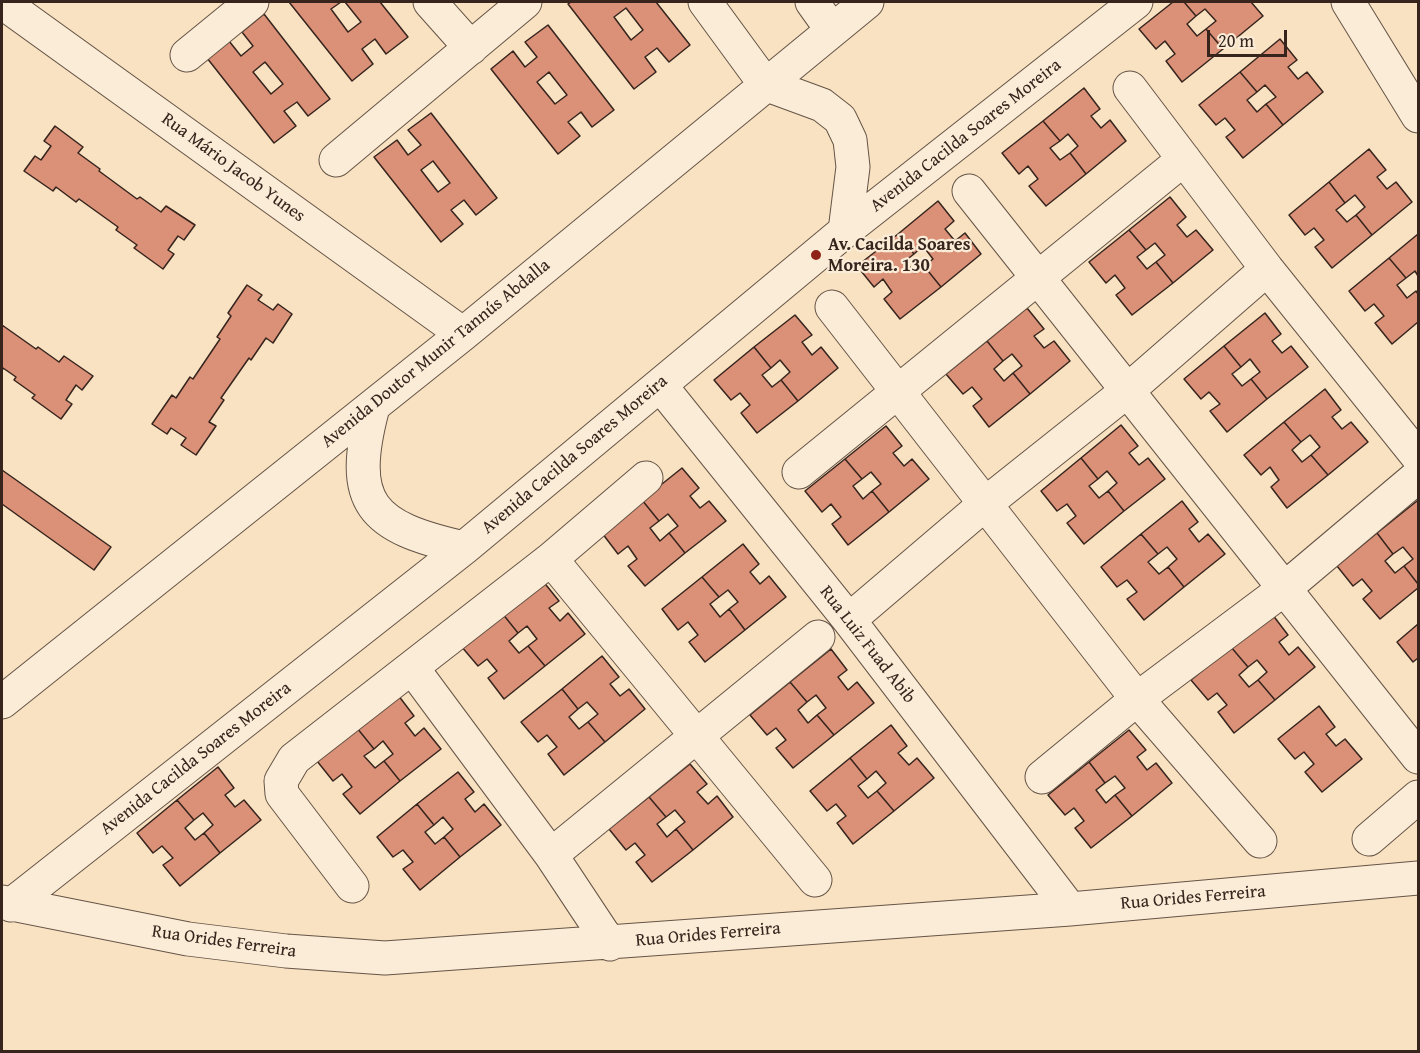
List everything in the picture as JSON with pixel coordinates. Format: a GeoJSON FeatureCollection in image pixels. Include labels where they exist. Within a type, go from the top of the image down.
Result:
{"type":"FeatureCollection","features":[{"type":"Feature","properties":{"kind":"street","name":"Rua Mário Jacob Yunes"},"geometry":{"type":"LineString","coordinates":[[2,2],[463,334]]}},
{"type":"Feature","properties":{"kind":"street"},"geometry":{"type":"LineString","coordinates":[[187,55],[252,2]]}},
{"type":"Feature","properties":{"kind":"street"},"geometry":{"type":"LineString","coordinates":[[430,2],[471,48]]}},
{"type":"Feature","properties":{"kind":"street"},"geometry":{"type":"LineString","coordinates":[[336,160],[525,2]]}},
{"type":"Feature","properties":{"kind":"street"},"geometry":{"type":"LineString","coordinates":[[705,2],[765,84],[822,105],[840,119],[850,140],[853,167],[845,231]]}},
{"type":"Feature","properties":{"kind":"street"},"geometry":{"type":"LineString","coordinates":[[812,2],[832,30]]}},
{"type":"Feature","properties":{"kind":"street","name":"Avenida Doutor Munir Tannús Abdalla"},"geometry":{"type":"LineString","coordinates":[[2,702],[373,407],[867,2]]}},
{"type":"Feature","properties":{"kind":"street","name":"Avenida Cacilda Soares Moreira"},"geometry":{"type":"LineString","coordinates":[[6,904],[464,548],[845,231],[1137,2]]}},
{"type":"Feature","properties":{"kind":"street"},"geometry":{"type":"LineString","coordinates":[[1348,2],[1419,116]]}},
{"type":"Feature","properties":{"kind":"street"},"geometry":{"type":"LineString","coordinates":[[1130,88],[1267,269],[1419,457]]}},
{"type":"Feature","properties":{"kind":"street"},"geometry":{"type":"LineString","coordinates":[[799,471],[1184,159]]}},
{"type":"Feature","properties":{"kind":"street"},"geometry":{"type":"LineString","coordinates":[[969,191],[1419,757]]}},
{"type":"Feature","properties":{"kind":"street"},"geometry":{"type":"LineString","coordinates":[[849,620],[985,504],[1127,391],[1267,269]]}},
{"type":"Feature","properties":{"kind":"street"},"geometry":{"type":"LineString","coordinates":[[832,307],[1137,699],[1260,841]]}},
{"type":"Feature","properties":{"kind":"street","name":"Rua Luiz Fuad Abib"},"geometry":{"type":"LineString","coordinates":[[660,385],[849,620],[1071,909]]}},
{"type":"Feature","properties":{"kind":"street"},"geometry":{"type":"LineString","coordinates":[[373,407],[363,442],[362,469],[367,493],[378,514],[400,530],[427,540],[464,548]]}},
{"type":"Feature","properties":{"kind":"street"},"geometry":{"type":"LineString","coordinates":[[1042,777],[1137,699],[1284,589],[1419,476]]}},
{"type":"Feature","properties":{"kind":"street"},"geometry":{"type":"LineString","coordinates":[[352,886],[282,794],[281,781],[294,759],[413,669],[551,559],[646,478]]}},
{"type":"Feature","properties":{"kind":"street"},"geometry":{"type":"LineString","coordinates":[[551,559],[815,880]]}},
{"type":"Feature","properties":{"kind":"street"},"geometry":{"type":"LineString","coordinates":[[551,855],[819,637]]}},
{"type":"Feature","properties":{"kind":"street"},"geometry":{"type":"LineString","coordinates":[[413,669],[551,855],[610,944]]}},
{"type":"Feature","properties":{"kind":"street"},"geometry":{"type":"LineString","coordinates":[[1370,839],[1419,797]]}},
{"type":"Feature","properties":{"kind":"street","name":"Rua Orides Ferreira"},"geometry":{"type":"LineString","coordinates":[[6,904],[188,939],[286,951],[385,958],[610,944],[1071,909],[1419,878]]}},
{"type":"Feature","properties":{"kind":"building"},"geometry":{"type":"Polygon","coordinates":[[[289,2],[341,2],[331,9],[348,32],[361,22],[345,2],[380,2],[408,37],[386,54],[375,39],[362,49],[373,64],[352,81],[289,2]]]}},
{"type":"Feature","properties":{"kind":"building"},"geometry":{"type":"Polygon","coordinates":[[[571,2],[656,2],[690,45],[669,62],[657,48],[645,57],[656,72],[634,89],[568,4],[571,2]],[[626,8],[614,17],[631,40],[643,30],[626,8]]]}},
{"type":"Feature","properties":{"kind":"building"},"geometry":{"type":"Polygon","coordinates":[[[1173,2],[1184,2],[1196,16],[1187,24],[1197,36],[1206,29],[1223,49],[1182,82],[1166,61],[1175,54],[1165,41],[1156,49],[1139,29],[1173,2]]]}},
{"type":"Feature","properties":{"kind":"building"},"geometry":{"type":"Polygon","coordinates":[[[1184,2],[1251,2],[1263,16],[1223,49],[1206,29],[1216,21],[1205,9],[1196,16],[1184,2]]]}},
{"type":"Feature","properties":{"kind":"building"},"geometry":{"type":"Polygon","coordinates":[[[264,14],[330,99],[308,116],[297,102],[284,111],[296,126],[274,143],[207,58],[229,41],[241,56],[253,46],[242,32],[264,14]],[[265,62],[253,72],[271,94],[283,84],[265,62]]]}},
{"type":"Feature","properties":{"kind":"building"},"geometry":{"type":"Polygon","coordinates":[[[548,25],[614,110],[592,127],[581,112],[568,122],[580,136],[558,154],[491,69],[513,51],[525,67],[537,57],[525,42],[548,25]],[[549,72],[537,82],[555,104],[567,95],[549,72]]]}},
{"type":"Feature","properties":{"kind":"building"},"geometry":{"type":"Polygon","coordinates":[[[1280,39],[1297,60],[1288,67],[1298,79],[1307,72],[1323,92],[1283,125],[1266,104],[1276,97],[1265,85],[1257,92],[1240,72],[1280,39]]]}},
{"type":"Feature","properties":{"kind":"building"},"geometry":{"type":"Polygon","coordinates":[[[1240,72],[1257,92],[1247,100],[1257,112],[1266,104],[1283,125],[1243,158],[1226,137],[1235,130],[1225,118],[1216,125],[1199,105],[1240,72]]]}},
{"type":"Feature","properties":{"kind":"building"},"geometry":{"type":"Polygon","coordinates":[[[1084,88],[1100,109],[1091,116],[1101,128],[1110,120],[1126,141],[1086,174],[1070,153],[1078,146],[1068,134],[1060,141],[1043,121],[1084,88]]]}},
{"type":"Feature","properties":{"kind":"building"},"geometry":{"type":"Polygon","coordinates":[[[431,113],[497,198],[476,215],[464,200],[451,210],[463,224],[441,242],[374,157],[397,140],[408,155],[421,145],[408,130],[431,113]],[[433,161],[421,170],[438,192],[450,183],[433,161]]]}},
{"type":"Feature","properties":{"kind":"building"},"geometry":{"type":"Polygon","coordinates":[[[1043,121],[1060,141],[1050,148],[1060,160],[1070,153],[1086,174],[1046,206],[1029,186],[1038,179],[1028,166],[1019,174],[1002,153],[1043,121]]]}},
{"type":"Feature","properties":{"kind":"building"},"geometry":{"type":"Polygon","coordinates":[[[55,126],[83,147],[78,153],[137,199],[140,197],[161,212],[166,206],[195,225],[184,240],[178,236],[168,250],[174,254],[163,269],[134,248],[137,245],[116,230],[118,227],[79,199],[76,202],[56,187],[53,191],[24,171],[35,156],[41,160],[51,146],[44,141],[55,126]]]}},
{"type":"Feature","properties":{"kind":"building"},"geometry":{"type":"Polygon","coordinates":[[[1369,149],[1386,170],[1377,177],[1387,189],[1396,182],[1412,202],[1372,235],[1356,215],[1365,207],[1355,195],[1345,203],[1329,182],[1369,149]]]}},
{"type":"Feature","properties":{"kind":"building"},"geometry":{"type":"Polygon","coordinates":[[[1329,182],[1345,203],[1336,210],[1347,222],[1356,215],[1372,235],[1332,268],[1315,247],[1324,240],[1314,228],[1305,235],[1289,215],[1329,182]]]}},
{"type":"Feature","properties":{"kind":"building"},"geometry":{"type":"Polygon","coordinates":[[[1170,197],[1186,217],[1177,225],[1187,237],[1196,230],[1213,250],[1173,283],[1156,262],[1165,255],[1155,243],[1146,250],[1129,230],[1170,197]]]}},
{"type":"Feature","properties":{"kind":"building"},"geometry":{"type":"Polygon","coordinates":[[[938,201],[954,221],[945,229],[955,241],[965,233],[981,254],[941,287],[924,266],[933,259],[923,246],[914,254],[898,234],[938,201]]]}},
{"type":"Feature","properties":{"kind":"building"},"geometry":{"type":"Polygon","coordinates":[[[1129,230],[1146,250],[1137,257],[1147,269],[1156,262],[1173,283],[1132,315],[1116,295],[1125,288],[1115,275],[1106,283],[1089,262],[1129,230]]]}},
{"type":"Feature","properties":{"kind":"building"},"geometry":{"type":"Polygon","coordinates":[[[898,234],[914,254],[905,261],[915,273],[924,266],[941,287],[900,319],[884,299],[892,292],[883,279],[874,287],[857,266],[898,234]]]}},
{"type":"Feature","properties":{"kind":"building"},"geometry":{"type":"Polygon","coordinates":[[[1418,234],[1418,276],[1415,271],[1406,278],[1389,258],[1418,234]]]}},
{"type":"Feature","properties":{"kind":"building"},"geometry":{"type":"Polygon","coordinates":[[[1389,258],[1406,278],[1397,285],[1407,298],[1416,291],[1418,294],[1418,322],[1392,344],[1375,323],[1384,316],[1374,304],[1365,311],[1349,291],[1389,258]]]}},
{"type":"Feature","properties":{"kind":"building"},"geometry":{"type":"Polygon","coordinates":[[[247,285],[262,295],[258,300],[273,310],[278,304],[292,314],[273,343],[266,338],[251,360],[249,358],[221,398],[224,400],[209,422],[216,426],[196,455],[181,445],[186,438],[171,428],[167,434],[152,424],[172,395],[176,398],[190,377],[193,379],[220,339],[217,337],[231,316],[228,313],[247,285]]]}},
{"type":"Feature","properties":{"kind":"building"},"geometry":{"type":"Polygon","coordinates":[[[1027,308],[1044,329],[1034,336],[1044,348],[1054,341],[1070,361],[1030,394],[1013,373],[1022,366],[1012,354],[1003,361],[987,341],[1027,308]]]}},
{"type":"Feature","properties":{"kind":"building"},"geometry":{"type":"Polygon","coordinates":[[[1265,313],[1281,334],[1272,341],[1282,353],[1291,346],[1308,367],[1267,399],[1251,379],[1260,372],[1250,359],[1241,367],[1224,346],[1265,313]]]}},
{"type":"Feature","properties":{"kind":"building"},"geometry":{"type":"Polygon","coordinates":[[[795,315],[812,335],[802,342],[812,355],[821,347],[838,368],[798,401],[781,380],[790,372],[780,360],[771,368],[754,347],[795,315]]]}},
{"type":"Feature","properties":{"kind":"building"},"geometry":{"type":"Polygon","coordinates":[[[2,325],[59,362],[64,356],[93,376],[82,390],[76,385],[66,400],[72,404],[61,419],[32,398],[35,395],[14,380],[16,377],[3,368],[2,370],[2,325]]]}},
{"type":"Feature","properties":{"kind":"building"},"geometry":{"type":"Polygon","coordinates":[[[987,341],[1003,361],[994,369],[1004,381],[1013,373],[1030,394],[989,427],[973,406],[982,399],[972,387],[963,394],[946,374],[987,341]]]}},
{"type":"Feature","properties":{"kind":"building"},"geometry":{"type":"Polygon","coordinates":[[[1224,346],[1241,367],[1232,374],[1242,386],[1251,379],[1267,399],[1227,432],[1210,411],[1220,404],[1209,392],[1201,399],[1184,379],[1224,346]]]}},
{"type":"Feature","properties":{"kind":"building"},"geometry":{"type":"Polygon","coordinates":[[[754,347],[771,368],[762,375],[772,387],[781,380],[798,401],[757,433],[741,413],[750,405],[740,393],[731,400],[714,380],[754,347]]]}},
{"type":"Feature","properties":{"kind":"building"},"geometry":{"type":"Polygon","coordinates":[[[1325,389],[1341,410],[1332,417],[1342,429],[1351,422],[1368,442],[1328,475],[1311,455],[1320,447],[1310,435],[1301,442],[1284,422],[1325,389]]]}},
{"type":"Feature","properties":{"kind":"building"},"geometry":{"type":"Polygon","coordinates":[[[1284,422],[1301,442],[1292,450],[1302,462],[1311,455],[1328,475],[1287,508],[1271,487],[1279,480],[1270,467],[1261,475],[1244,455],[1284,422]]]}},
{"type":"Feature","properties":{"kind":"building"},"geometry":{"type":"Polygon","coordinates":[[[1121,425],[1138,446],[1129,453],[1139,465],[1148,458],[1165,479],[1124,511],[1108,491],[1117,483],[1107,471],[1098,479],[1081,458],[1121,425]]]}},
{"type":"Feature","properties":{"kind":"building"},"geometry":{"type":"Polygon","coordinates":[[[886,426],[902,446],[893,453],[904,466],[912,459],[929,479],[889,512],[872,491],[881,484],[871,472],[862,479],[845,459],[886,426]]]}},
{"type":"Feature","properties":{"kind":"building"},"geometry":{"type":"Polygon","coordinates":[[[1081,458],[1098,479],[1089,486],[1099,498],[1108,491],[1124,511],[1084,544],[1067,523],[1076,516],[1067,504],[1057,511],[1041,491],[1081,458]]]}},
{"type":"Feature","properties":{"kind":"building"},"geometry":{"type":"Polygon","coordinates":[[[845,459],[862,479],[853,486],[863,499],[872,491],[889,512],[848,545],[832,524],[841,517],[831,504],[822,512],[805,491],[845,459]]]}},
{"type":"Feature","properties":{"kind":"building"},"geometry":{"type":"Polygon","coordinates":[[[682,468],[699,488],[690,496],[700,508],[709,501],[726,521],[685,553],[669,533],[678,526],[668,514],[659,521],[642,500],[682,468]]]}},
{"type":"Feature","properties":{"kind":"building"},"geometry":{"type":"Polygon","coordinates":[[[2,470],[111,547],[94,570],[2,504],[2,470]]]}},
{"type":"Feature","properties":{"kind":"building"},"geometry":{"type":"Polygon","coordinates":[[[642,500],[659,521],[650,528],[660,541],[669,533],[685,553],[645,586],[628,566],[637,559],[628,546],[618,554],[602,533],[642,500]]]}},
{"type":"Feature","properties":{"kind":"building"},"geometry":{"type":"Polygon","coordinates":[[[1182,501],[1198,522],[1189,529],[1199,542],[1208,534],[1225,554],[1184,587],[1168,567],[1177,559],[1167,547],[1158,554],[1141,534],[1182,501]]]}},
{"type":"Feature","properties":{"kind":"building"},"geometry":{"type":"Polygon","coordinates":[[[1417,501],[1418,584],[1404,566],[1413,559],[1403,547],[1393,554],[1377,533],[1417,501]]]}},
{"type":"Feature","properties":{"kind":"building"},"geometry":{"type":"Polygon","coordinates":[[[1377,533],[1393,554],[1385,561],[1395,573],[1404,566],[1418,584],[1418,588],[1380,619],[1363,599],[1372,591],[1362,579],[1353,586],[1337,566],[1377,533]]]}},
{"type":"Feature","properties":{"kind":"building"},"geometry":{"type":"Polygon","coordinates":[[[1141,534],[1158,554],[1148,562],[1159,574],[1168,567],[1184,587],[1144,620],[1127,599],[1137,592],[1127,580],[1117,587],[1101,567],[1141,534]]]}},
{"type":"Feature","properties":{"kind":"building"},"geometry":{"type":"Polygon","coordinates":[[[743,544],[759,564],[750,572],[760,584],[769,576],[786,597],[745,630],[729,609],[738,602],[728,590],[719,597],[702,577],[743,544]]]}},
{"type":"Feature","properties":{"kind":"building"},"geometry":{"type":"Polygon","coordinates":[[[702,577],[719,597],[710,604],[720,617],[729,609],[745,630],[705,662],[689,642],[698,635],[688,622],[678,630],[662,609],[702,577]]]}},
{"type":"Feature","properties":{"kind":"building"},"geometry":{"type":"Polygon","coordinates":[[[542,580],[559,601],[549,608],[560,621],[568,613],[585,634],[545,666],[528,646],[537,639],[527,626],[518,633],[502,613],[542,580]]]}},
{"type":"Feature","properties":{"kind":"building"},"geometry":{"type":"Polygon","coordinates":[[[502,613],[518,633],[509,641],[519,653],[528,646],[545,666],[504,699],[488,678],[497,671],[487,659],[478,666],[461,646],[502,613]]]}},
{"type":"Feature","properties":{"kind":"building"},"geometry":{"type":"Polygon","coordinates":[[[1272,614],[1288,635],[1279,642],[1289,655],[1298,647],[1315,667],[1275,700],[1258,680],[1267,672],[1257,660],[1248,667],[1231,647],[1272,614]]]}},
{"type":"Feature","properties":{"kind":"building"},"geometry":{"type":"Polygon","coordinates":[[[1418,624],[1418,658],[1413,662],[1397,642],[1418,624]]]}},
{"type":"Feature","properties":{"kind":"building"},"geometry":{"type":"Polygon","coordinates":[[[1231,647],[1248,667],[1239,675],[1249,687],[1258,680],[1275,700],[1234,733],[1218,712],[1227,705],[1217,693],[1208,700],[1191,680],[1231,647]]]}},
{"type":"Feature","properties":{"kind":"building"},"geometry":{"type":"Polygon","coordinates":[[[831,649],[847,670],[838,677],[848,690],[857,682],[874,703],[834,735],[817,715],[826,708],[816,695],[807,702],[790,682],[831,649]]]}},
{"type":"Feature","properties":{"kind":"building"},"geometry":{"type":"Polygon","coordinates":[[[602,656],[619,677],[610,684],[620,696],[629,689],[645,709],[605,742],[588,722],[598,714],[587,702],[578,709],[562,689],[602,656]]]}},
{"type":"Feature","properties":{"kind":"building"},"geometry":{"type":"Polygon","coordinates":[[[790,682],[807,702],[798,710],[808,723],[817,715],[834,735],[793,768],[776,748],[786,740],[776,728],[767,735],[750,715],[790,682]]]}},
{"type":"Feature","properties":{"kind":"building"},"geometry":{"type":"Polygon","coordinates":[[[562,689],[578,709],[569,717],[579,729],[588,722],[605,742],[564,775],[548,754],[557,747],[547,735],[538,742],[521,722],[562,689]]]}},
{"type":"Feature","properties":{"kind":"building"},"geometry":{"type":"Polygon","coordinates":[[[398,695],[414,716],[405,723],[415,736],[424,728],[441,749],[400,781],[384,761],[393,754],[383,741],[374,749],[357,728],[398,695]]]}},
{"type":"Feature","properties":{"kind":"building"},"geometry":{"type":"Polygon","coordinates":[[[1319,706],[1335,727],[1326,734],[1336,746],[1345,739],[1362,759],[1322,792],[1305,772],[1314,764],[1304,752],[1295,759],[1278,739],[1319,706]]]}},
{"type":"Feature","properties":{"kind":"building"},"geometry":{"type":"Polygon","coordinates":[[[891,725],[907,746],[898,753],[909,765],[917,758],[934,778],[894,811],[877,791],[886,783],[876,771],[867,779],[850,758],[891,725]]]}},
{"type":"Feature","properties":{"kind":"building"},"geometry":{"type":"Polygon","coordinates":[[[357,728],[374,749],[364,756],[375,768],[384,761],[400,781],[360,814],[343,794],[352,787],[342,774],[333,781],[317,761],[357,728]]]}},
{"type":"Feature","properties":{"kind":"building"},"geometry":{"type":"Polygon","coordinates":[[[1129,730],[1146,750],[1137,757],[1147,770],[1156,763],[1172,783],[1132,816],[1115,795],[1125,788],[1115,776],[1105,783],[1089,762],[1129,730]]]}},
{"type":"Feature","properties":{"kind":"building"},"geometry":{"type":"Polygon","coordinates":[[[850,758],[867,779],[858,786],[868,798],[877,791],[894,811],[853,844],[837,823],[846,816],[836,804],[827,811],[810,791],[850,758]]]}},
{"type":"Feature","properties":{"kind":"building"},"geometry":{"type":"Polygon","coordinates":[[[1089,762],[1105,783],[1096,790],[1106,803],[1115,795],[1132,816],[1091,848],[1075,828],[1084,821],[1074,808],[1065,815],[1048,795],[1089,762]]]}},
{"type":"Feature","properties":{"kind":"building"},"geometry":{"type":"Polygon","coordinates":[[[690,764],[707,784],[697,792],[708,804],[717,796],[733,817],[693,850],[676,829],[685,822],[675,810],[666,817],[649,797],[690,764]]]}},
{"type":"Feature","properties":{"kind":"building"},"geometry":{"type":"Polygon","coordinates":[[[218,767],[234,788],[225,795],[235,807],[244,800],[261,820],[220,853],[204,833],[213,825],[203,813],[194,820],[177,800],[218,767]]]}},
{"type":"Feature","properties":{"kind":"building"},"geometry":{"type":"Polygon","coordinates":[[[458,772],[474,792],[465,799],[475,812],[484,804],[501,825],[460,857],[444,837],[453,829],[443,817],[434,825],[417,804],[458,772]]]}},
{"type":"Feature","properties":{"kind":"building"},"geometry":{"type":"Polygon","coordinates":[[[649,797],[666,817],[657,824],[667,837],[676,829],[693,850],[652,882],[636,862],[645,855],[635,843],[626,850],[609,829],[649,797]]]}},
{"type":"Feature","properties":{"kind":"building"},"geometry":{"type":"Polygon","coordinates":[[[177,800],[194,820],[185,828],[195,840],[204,833],[220,853],[180,886],[163,865],[173,858],[162,846],[153,853],[137,833],[177,800]]]}},
{"type":"Feature","properties":{"kind":"building"},"geometry":{"type":"Polygon","coordinates":[[[417,804],[434,825],[425,832],[435,844],[444,837],[460,857],[420,890],[403,869],[413,862],[403,850],[393,857],[377,837],[417,804]]]}},
{"type":"Feature","properties":{"kind":"place","name":"Av. Cacilda Soares Moreira. 130"},"geometry":{"type":"Point","coordinates":[816,255]}}]}
